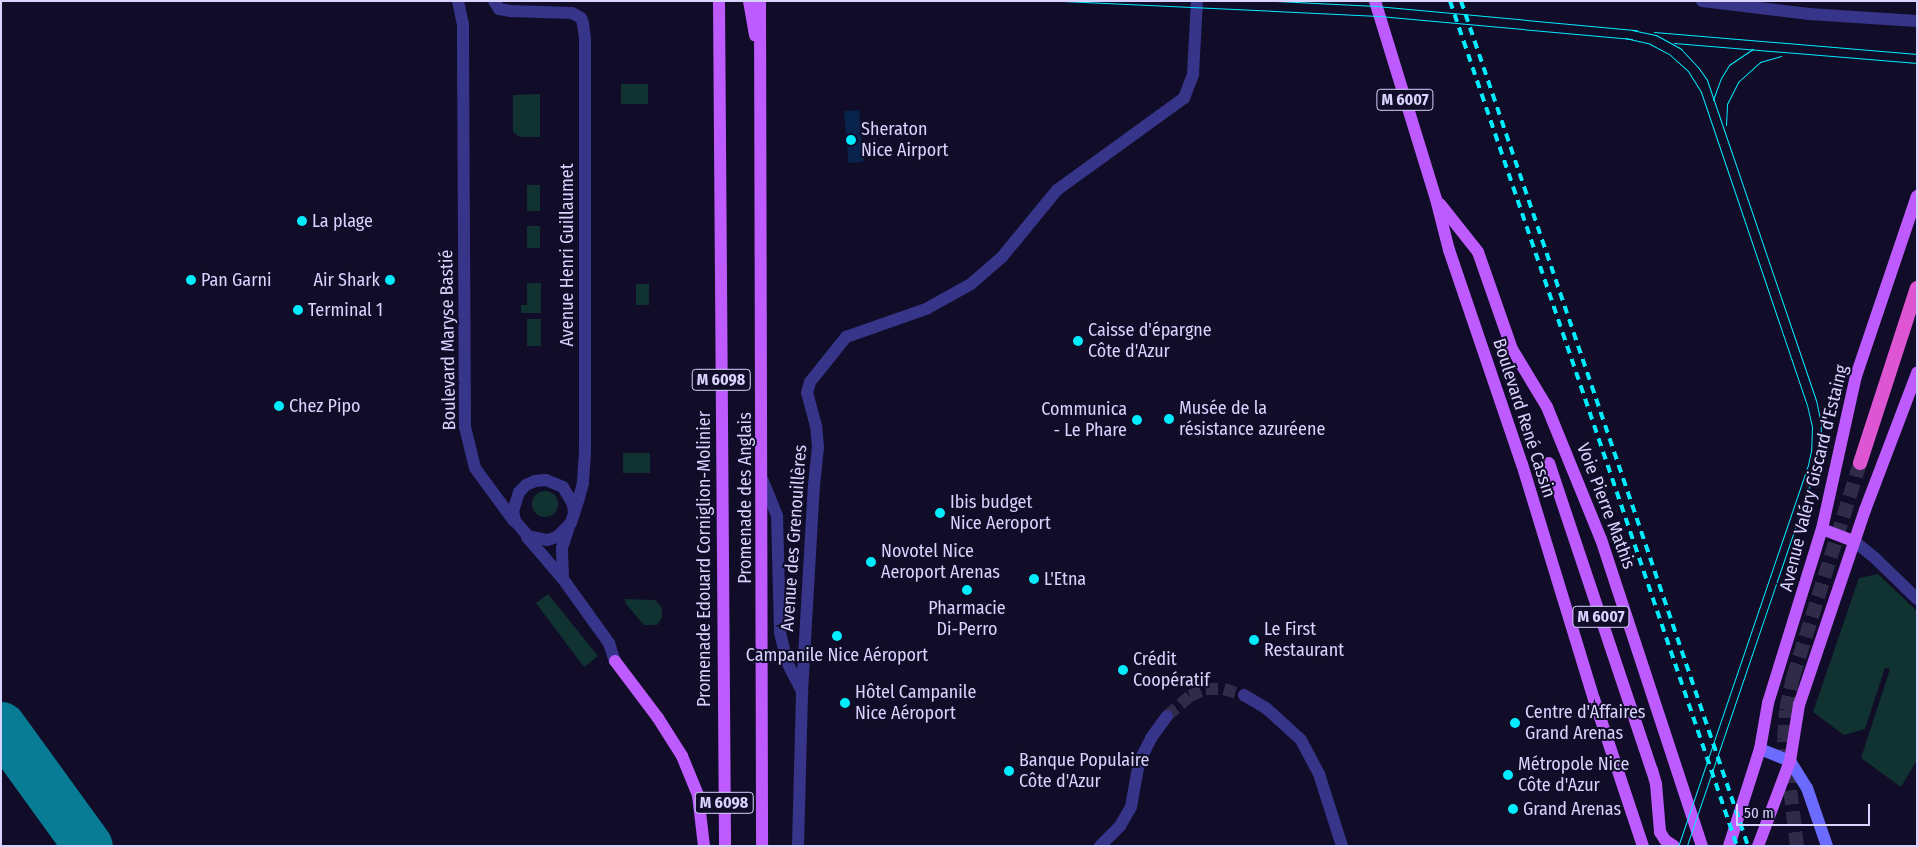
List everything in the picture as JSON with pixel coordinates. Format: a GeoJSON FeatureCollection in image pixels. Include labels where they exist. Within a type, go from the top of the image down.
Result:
{"type":"FeatureCollection","features":[{"type":"Feature","properties":{"kind":"highway"},"geometry":{"type":"LineString","coordinates":[[1860,463],[1917,288]]}},
{"type":"Feature","properties":{"kind":"main road","name":"Promenade Edouard Corniglion-Molinier"},"geometry":{"type":"LineString","coordinates":[[719,1],[725,846]]}},
{"type":"Feature","properties":{"kind":"main road"},"geometry":{"type":"LineString","coordinates":[[749,1],[760,57]]}},
{"type":"Feature","properties":{"kind":"main road","name":"Promenade des Anglais"},"geometry":{"type":"LineString","coordinates":[[760,1],[763,481],[762,846]]}},
{"type":"Feature","properties":{"kind":"main road","name":"Boulevard René Cassin"},"geometry":{"type":"LineString","coordinates":[[1375,1],[1436,199],[1449,250],[1522,464],[1642,846]]}},
{"type":"Feature","properties":{"kind":"main road","name":"Avenue Valéry Giscard d'Estaing"},"geometry":{"type":"LineString","coordinates":[[1735,827],[1760,749],[1768,703],[1822,529],[1856,376],[1917,196]]}},
{"type":"Feature","properties":{"kind":"main road","name":"Voie Pierre Mathis"},"geometry":{"type":"LineString","coordinates":[[1436,199],[1478,252],[1512,349],[1547,407],[1607,555],[1702,846]]}},
{"type":"Feature","properties":{"kind":"main road"},"geometry":{"type":"LineString","coordinates":[[1758,846],[1790,761],[1798,705],[1854,541],[1917,373]]}},
{"type":"Feature","properties":{"kind":"main road","name":"Boulevard René Cassin"},"geometry":{"type":"LineString","coordinates":[[1550,463],[1652,770],[1656,784],[1660,832],[1665,840],[1674,846]]}},
{"type":"Feature","properties":{"kind":"main road"},"geometry":{"type":"LineString","coordinates":[[1822,529],[1854,541]]}},
{"type":"Feature","properties":{"kind":"main road"},"geometry":{"type":"LineString","coordinates":[[615,661],[658,718],[682,756],[698,795],[704,846]]}},
{"type":"Feature","properties":{"kind":"main road"},"geometry":{"type":"LineString","coordinates":[[1760,749],[1790,761],[1807,788],[1827,846]]}},
{"type":"Feature","properties":{"kind":"main road"},"geometry":{"type":"LineString","coordinates":[[1718,846],[1735,827]]}},
{"type":"Feature","properties":{"kind":"main road"},"geometry":{"type":"LineString","coordinates":[[1729,846],[1735,827]]}},
{"type":"Feature","properties":{"kind":"street","name":"Boulevard Maryse Bastié"},"geometry":{"type":"LineString","coordinates":[[458,1],[463,32],[465,427],[475,468],[520,530],[563,579],[609,642],[615,661]]}},
{"type":"Feature","properties":{"kind":"street","name":"Avenue Henri Guillaumet"},"geometry":{"type":"LineString","coordinates":[[494,1],[499,9],[510,11],[572,13],[581,18],[585,40],[585,452],[583,483],[572,519]]}},
{"type":"Feature","properties":{"kind":"street","name":"Avenue des Grenouillères"},"geometry":{"type":"LineString","coordinates":[[798,846],[802,692],[814,485],[818,447],[816,426],[807,393],[815,374],[846,338],[926,309],[971,284],[1002,257],[1057,190],[1184,98],[1194,74],[1197,1]]}},
{"type":"Feature","properties":{"kind":"street"},"geometry":{"type":"LineString","coordinates":[[1702,1],[1809,14],[1917,21]]}},
{"type":"Feature","properties":{"kind":"street"},"geometry":{"type":"LineString","coordinates":[[563,579],[562,548],[572,519],[573,504],[563,487],[555,482],[535,481],[519,492],[515,501],[513,511],[520,530],[528,536],[547,540],[557,537],[572,519]]}},
{"type":"Feature","properties":{"kind":"street","name":"Avenue des Grenouillères"},"geometry":{"type":"LineString","coordinates":[[763,481],[777,516],[780,633],[787,662],[802,692]]}},
{"type":"Feature","properties":{"kind":"street"},"geometry":{"type":"LineString","coordinates":[[1854,541],[1876,559],[1917,599]]}},
{"type":"Feature","properties":{"kind":"street"},"geometry":{"type":"LineString","coordinates":[[1244,695],[1266,708],[1301,740],[1319,774],[1342,846]]}},
{"type":"Feature","properties":{"kind":"street"},"geometry":{"type":"LineString","coordinates":[[1101,844],[1120,826],[1131,807],[1139,762],[1151,738],[1167,716]]}},
{"type":"Feature","properties":{"kind":"green space"},"geometry":{"type":"Polygon","coordinates":[[[621,84],[648,84],[648,104],[621,104],[621,84]]]}},
{"type":"Feature","properties":{"kind":"green space"},"geometry":{"type":"Polygon","coordinates":[[[540,94],[540,137],[520,137],[513,132],[513,95],[540,94]]]}},
{"type":"Feature","properties":{"kind":"green space"},"geometry":{"type":"Polygon","coordinates":[[[527,185],[540,185],[540,211],[527,211],[527,185]]]}},
{"type":"Feature","properties":{"kind":"green space"},"geometry":{"type":"Polygon","coordinates":[[[527,226],[540,226],[540,248],[527,248],[527,226]]]}},
{"type":"Feature","properties":{"kind":"green space"},"geometry":{"type":"Polygon","coordinates":[[[527,283],[541,283],[541,313],[521,313],[521,305],[527,305],[527,283]]]}},
{"type":"Feature","properties":{"kind":"green space"},"geometry":{"type":"Polygon","coordinates":[[[636,284],[649,284],[649,305],[636,305],[636,284]]]}},
{"type":"Feature","properties":{"kind":"green space"},"geometry":{"type":"Polygon","coordinates":[[[527,319],[541,319],[541,346],[527,346],[527,319]]]}},
{"type":"Feature","properties":{"kind":"green space"},"geometry":{"type":"Polygon","coordinates":[[[623,453],[650,453],[650,473],[623,473],[623,453]]]}},
{"type":"Feature","properties":{"kind":"green space"},"geometry":{"type":"Polygon","coordinates":[[[545,491],[554,495],[558,504],[554,513],[545,517],[536,513],[532,504],[536,495],[545,491]]]}},
{"type":"Feature","properties":{"kind":"green space"},"geometry":{"type":"Polygon","coordinates":[[[1878,574],[1917,611],[1917,760],[1901,787],[1861,758],[1890,669],[1885,668],[1865,729],[1844,735],[1813,712],[1859,578],[1878,574]]]}},
{"type":"Feature","properties":{"kind":"green space"},"geometry":{"type":"Polygon","coordinates":[[[548,594],[598,656],[584,667],[536,603],[548,594]]]}},
{"type":"Feature","properties":{"kind":"green space"},"geometry":{"type":"Polygon","coordinates":[[[625,599],[655,600],[662,608],[662,618],[657,625],[644,625],[626,604],[625,599]]]}},
{"type":"Feature","properties":{"kind":"water"},"geometry":{"type":"Polygon","coordinates":[[[859,110],[864,162],[849,163],[844,111],[859,110]]]}},
{"type":"Feature","properties":{"kind":"taxiway"},"geometry":{"type":"LineString","coordinates":[[1,726],[88,846]]}},
{"type":"Feature","properties":{"kind":"tunnel"},"geometry":{"type":"LineString","coordinates":[[1797,846],[1784,739],[1786,710],[1793,677],[1860,463]]}},
{"type":"Feature","properties":{"kind":"tunnel"},"geometry":{"type":"LineString","coordinates":[[1167,716],[1190,696],[1206,689],[1224,689],[1244,695]]}},
{"type":"Feature","properties":{"kind":"tram line"},"geometry":{"type":"LineString","coordinates":[[1063,1],[1379,16],[1632,39]]}},
{"type":"Feature","properties":{"kind":"tram line"},"geometry":{"type":"LineString","coordinates":[[1276,1],[1376,6],[1637,30]]}},
{"type":"Feature","properties":{"kind":"tram line"},"geometry":{"type":"LineString","coordinates":[[1632,30],[1656,35],[1681,49],[1707,80],[1816,400],[1821,423],[1820,448],[1808,490],[1687,846]]}},
{"type":"Feature","properties":{"kind":"tram line"},"geometry":{"type":"LineString","coordinates":[[1654,32],[1917,54]]}},
{"type":"Feature","properties":{"kind":"tram line"},"geometry":{"type":"LineString","coordinates":[[1625,38],[1650,44],[1669,54],[1688,71],[1701,92],[1807,405],[1812,427],[1811,451],[1808,465],[1678,846]]}},
{"type":"Feature","properties":{"kind":"tram line"},"geometry":{"type":"LineString","coordinates":[[1674,43],[1917,63]]}},
{"type":"Feature","properties":{"kind":"tram line"},"geometry":{"type":"LineString","coordinates":[[1713,100],[1721,78],[1729,65],[1753,49]]}},
{"type":"Feature","properties":{"kind":"tram line"},"geometry":{"type":"LineString","coordinates":[[1726,125],[1727,104],[1738,82],[1760,62],[1781,56]]}},
{"type":"Feature","properties":{"kind":"railway"},"geometry":{"type":"LineString","coordinates":[[1450,1],[1737,846]]}},
{"type":"Feature","properties":{"kind":"railway"},"geometry":{"type":"LineString","coordinates":[[1461,1],[1748,846]]}},
{"type":"Feature","properties":{"kind":"place","name":"Sheraton Nice Airport"},"geometry":{"type":"Point","coordinates":[851,140]}},
{"type":"Feature","properties":{"kind":"place","name":"La plage"},"geometry":{"type":"Point","coordinates":[302,221]}},
{"type":"Feature","properties":{"kind":"place","name":"Pan Garni"},"geometry":{"type":"Point","coordinates":[191,280]}},
{"type":"Feature","properties":{"kind":"place","name":"Air Shark"},"geometry":{"type":"Point","coordinates":[390,280]}},
{"type":"Feature","properties":{"kind":"place","name":"Terminal 1"},"geometry":{"type":"Point","coordinates":[298,310]}},
{"type":"Feature","properties":{"kind":"place","name":"Caisse d'épargne Côte d'Azur"},"geometry":{"type":"Point","coordinates":[1078,341]}},
{"type":"Feature","properties":{"kind":"place","name":"Chez Pipo"},"geometry":{"type":"Point","coordinates":[279,406]}},
{"type":"Feature","properties":{"kind":"place","name":"Musée de la résistance azuréene"},"geometry":{"type":"Point","coordinates":[1169,419]}},
{"type":"Feature","properties":{"kind":"place","name":"Communica - Le Phare"},"geometry":{"type":"Point","coordinates":[1137,420]}},
{"type":"Feature","properties":{"kind":"place","name":"Ibis budget Nice Aeroport"},"geometry":{"type":"Point","coordinates":[940,513]}},
{"type":"Feature","properties":{"kind":"place","name":"Novotel Nice Aeroport Arenas"},"geometry":{"type":"Point","coordinates":[871,562]}},
{"type":"Feature","properties":{"kind":"place","name":"L'Etna"},"geometry":{"type":"Point","coordinates":[1034,579]}},
{"type":"Feature","properties":{"kind":"place","name":"Pharmacie Di-Perro"},"geometry":{"type":"Point","coordinates":[967,590]}},
{"type":"Feature","properties":{"kind":"place","name":"Campanile Nice Aéroport"},"geometry":{"type":"Point","coordinates":[837,636]}},
{"type":"Feature","properties":{"kind":"place","name":"Le First Restaurant"},"geometry":{"type":"Point","coordinates":[1254,640]}},
{"type":"Feature","properties":{"kind":"place","name":"Crédit Coopératif"},"geometry":{"type":"Point","coordinates":[1123,670]}},
{"type":"Feature","properties":{"kind":"place","name":"Hôtel Campanile Nice Aéroport"},"geometry":{"type":"Point","coordinates":[845,703]}},
{"type":"Feature","properties":{"kind":"place","name":"Centre d'Affaires Grand Arenas"},"geometry":{"type":"Point","coordinates":[1515,723]}},
{"type":"Feature","properties":{"kind":"place","name":"Banque Populaire Côte d'Azur"},"geometry":{"type":"Point","coordinates":[1009,771]}},
{"type":"Feature","properties":{"kind":"place","name":"Métropole Nice Côte d'Azur"},"geometry":{"type":"Point","coordinates":[1508,775]}},
{"type":"Feature","properties":{"kind":"place","name":"Grand Arenas"},"geometry":{"type":"Point","coordinates":[1513,809]}}]}
